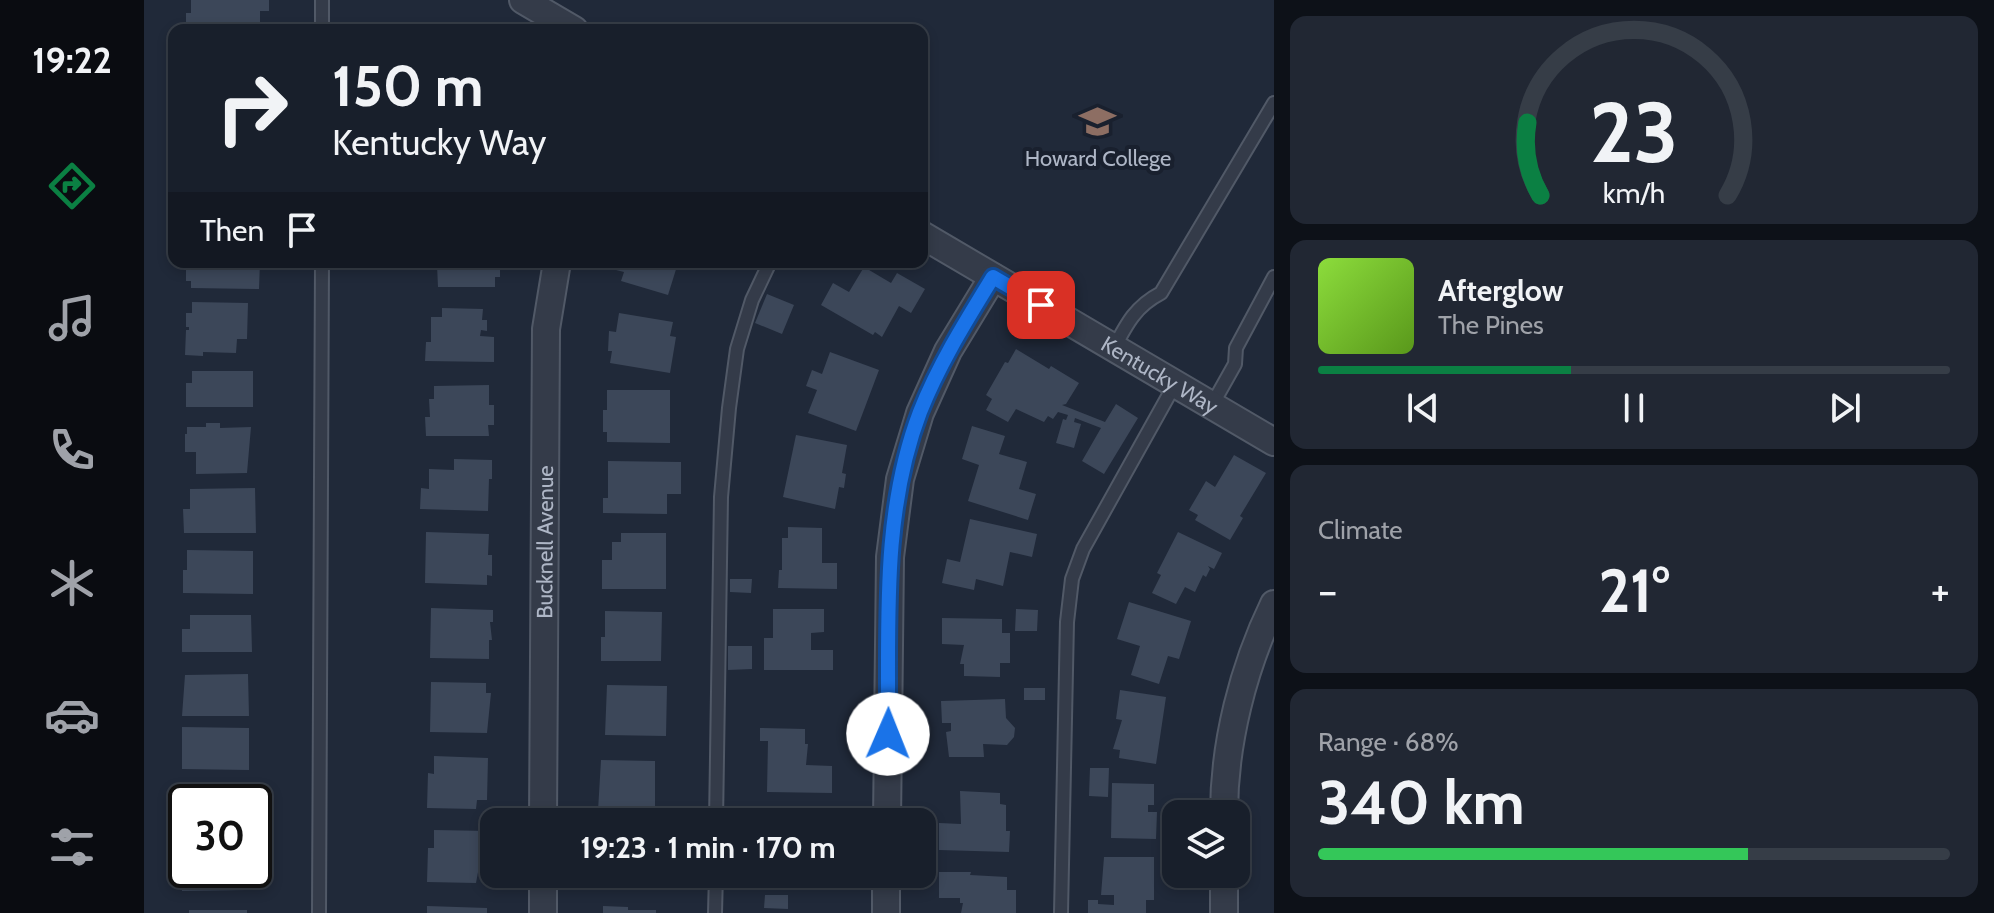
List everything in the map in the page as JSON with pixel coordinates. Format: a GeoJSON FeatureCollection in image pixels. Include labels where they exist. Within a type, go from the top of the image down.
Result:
{"type":"FeatureCollection","features":[{"type":"Feature","properties":{"kind":"street"},"geometry":{"type":"LineString","coordinates":[[523,0],[564,24]]}},
{"type":"Feature","properties":{"kind":"street","name":"Kentucky Way"},"geometry":{"type":"LineString","coordinates":[[928,239],[1274,442]]}},
{"type":"Feature","properties":{"kind":"street","name":"Bucknell Avenue"},"geometry":{"type":"LineString","coordinates":[[543,808],[546,329],[556,268]]}},
{"type":"Feature","properties":{"kind":"street"},"geometry":{"type":"LineString","coordinates":[[887,808],[890,557],[900,479],[920,413],[936,376],[993,277]]}},
{"type":"Feature","properties":{"kind":"street"},"geometry":{"type":"LineString","coordinates":[[1225,800],[1230,740],[1259,636],[1274,604]]}},
{"type":"Feature","properties":{"kind":"street"},"geometry":{"type":"LineString","coordinates":[[543,888],[543,913]]}},
{"type":"Feature","properties":{"kind":"street"},"geometry":{"type":"LineString","coordinates":[[886,888],[886,913]]}},
{"type":"Feature","properties":{"kind":"street"},"geometry":{"type":"LineString","coordinates":[[1224,888],[1224,913]]}},
{"type":"Feature","properties":{"kind":"lane"},"geometry":{"type":"LineString","coordinates":[[322,0],[322,24]]}},
{"type":"Feature","properties":{"kind":"lane"},"geometry":{"type":"LineString","coordinates":[[1114,348],[1131,315],[1147,300],[1161,293],[1274,103]]}},
{"type":"Feature","properties":{"kind":"lane"},"geometry":{"type":"LineString","coordinates":[[319,913],[322,268]]}},
{"type":"Feature","properties":{"kind":"lane"},"geometry":{"type":"LineString","coordinates":[[716,808],[721,497],[729,408],[737,349],[752,300],[767,268]]}},
{"type":"Feature","properties":{"kind":"lane"},"geometry":{"type":"LineString","coordinates":[[1212,405],[1235,364],[1236,348],[1274,277]]}},
{"type":"Feature","properties":{"kind":"lane"},"geometry":{"type":"LineString","coordinates":[[1061,913],[1067,622],[1072,579],[1083,549],[1175,384]]}},
{"type":"Feature","properties":{"kind":"lane"},"geometry":{"type":"LineString","coordinates":[[715,913],[716,888]]}},
{"type":"Feature","properties":{"kind":"building"},"geometry":{"type":"Polygon","coordinates":[[[191,0],[269,0],[269,11],[260,11],[260,24],[186,24],[186,13],[191,13],[191,0]]]}},
{"type":"Feature","properties":{"kind":"building"},"geometry":{"type":"Polygon","coordinates":[[[186,268],[260,268],[259,289],[191,288],[191,281],[186,281],[186,268]]]}},
{"type":"Feature","properties":{"kind":"building"},"geometry":{"type":"Polygon","coordinates":[[[437,268],[500,268],[500,277],[495,277],[495,287],[438,287],[437,268]]]}},
{"type":"Feature","properties":{"kind":"building"},"geometry":{"type":"Polygon","coordinates":[[[676,268],[668,295],[621,281],[624,272],[616,270],[676,268]]]}},
{"type":"Feature","properties":{"kind":"building"},"geometry":{"type":"Polygon","coordinates":[[[863,268],[891,283],[897,273],[925,289],[911,313],[899,306],[882,337],[875,332],[873,335],[821,305],[833,283],[849,292],[863,268]]]}},
{"type":"Feature","properties":{"kind":"building"},"geometry":{"type":"Polygon","coordinates":[[[767,294],[794,305],[782,334],[755,323],[767,294]]]}},
{"type":"Feature","properties":{"kind":"building"},"geometry":{"type":"Polygon","coordinates":[[[192,302],[248,303],[247,339],[237,339],[236,353],[185,355],[186,330],[189,330],[186,327],[186,313],[192,313],[192,302]]]}},
{"type":"Feature","properties":{"kind":"building"},"geometry":{"type":"Polygon","coordinates":[[[442,308],[483,309],[482,320],[487,320],[487,331],[481,330],[480,336],[494,337],[494,362],[425,361],[426,342],[431,342],[431,317],[442,317],[442,308]]]}},
{"type":"Feature","properties":{"kind":"building"},"geometry":{"type":"Polygon","coordinates":[[[619,313],[673,322],[670,336],[676,337],[670,373],[610,363],[609,331],[616,332],[619,313]]]}},
{"type":"Feature","properties":{"kind":"building"},"geometry":{"type":"Polygon","coordinates":[[[1016,349],[1079,383],[1066,404],[1062,405],[1105,422],[1116,404],[1138,418],[1104,474],[1082,461],[1101,428],[1075,418],[1074,422],[1081,424],[1074,448],[1056,443],[1063,419],[1066,420],[1068,415],[1058,412],[1053,419],[1048,416],[1044,422],[1016,409],[1008,422],[986,410],[992,399],[986,395],[1016,349]]]}},
{"type":"Feature","properties":{"kind":"building"},"geometry":{"type":"Polygon","coordinates":[[[830,352],[879,370],[856,431],[808,413],[817,390],[806,386],[812,370],[822,374],[830,352]]]}},
{"type":"Feature","properties":{"kind":"building"},"geometry":{"type":"Polygon","coordinates":[[[192,371],[253,371],[253,407],[186,407],[186,383],[192,383],[192,371]]]}},
{"type":"Feature","properties":{"kind":"building"},"geometry":{"type":"Polygon","coordinates":[[[489,385],[489,405],[494,405],[494,425],[488,425],[489,436],[426,436],[425,417],[430,417],[429,399],[434,399],[434,386],[489,385]]]}},
{"type":"Feature","properties":{"kind":"building"},"geometry":{"type":"Polygon","coordinates":[[[607,390],[670,390],[670,443],[607,442],[607,432],[603,432],[603,410],[607,410],[607,390]]]}},
{"type":"Feature","properties":{"kind":"building"},"geometry":{"type":"Polygon","coordinates":[[[206,423],[220,423],[220,428],[251,427],[247,473],[196,474],[196,452],[185,452],[185,434],[187,427],[206,427],[206,423]]]}},
{"type":"Feature","properties":{"kind":"building"},"geometry":{"type":"Polygon","coordinates":[[[972,426],[1005,436],[999,454],[1027,462],[1019,489],[1036,494],[1028,520],[968,501],[979,465],[962,459],[972,426]]]}},
{"type":"Feature","properties":{"kind":"building"},"geometry":{"type":"Polygon","coordinates":[[[796,435],[847,445],[842,473],[846,474],[844,488],[839,487],[835,509],[783,497],[796,435]]]}},
{"type":"Feature","properties":{"kind":"building"},"geometry":{"type":"Polygon","coordinates":[[[1234,455],[1266,473],[1240,516],[1243,518],[1230,540],[1195,520],[1198,515],[1189,510],[1206,481],[1215,487],[1234,455]]]}},
{"type":"Feature","properties":{"kind":"building"},"geometry":{"type":"Polygon","coordinates":[[[454,459],[492,460],[488,511],[420,509],[421,488],[429,489],[429,469],[454,470],[454,459]]]}},
{"type":"Feature","properties":{"kind":"building"},"geometry":{"type":"Polygon","coordinates":[[[608,461],[681,462],[681,494],[667,494],[667,514],[603,513],[603,498],[608,498],[608,461]]]}},
{"type":"Feature","properties":{"kind":"building"},"geometry":{"type":"Polygon","coordinates":[[[255,488],[256,533],[184,533],[183,509],[190,509],[190,489],[255,488]]]}},
{"type":"Feature","properties":{"kind":"building"},"geometry":{"type":"Polygon","coordinates":[[[970,519],[1037,534],[1032,557],[1010,552],[1003,586],[976,579],[974,590],[942,583],[947,559],[960,562],[970,519]]]}},
{"type":"Feature","properties":{"kind":"building"},"geometry":{"type":"Polygon","coordinates":[[[788,527],[822,528],[822,563],[837,563],[837,589],[778,588],[779,570],[782,570],[782,538],[788,538],[788,527]]]}},
{"type":"Feature","properties":{"kind":"building"},"geometry":{"type":"Polygon","coordinates":[[[426,532],[489,534],[488,555],[492,555],[492,576],[487,575],[487,585],[425,583],[426,532]]]}},
{"type":"Feature","properties":{"kind":"building"},"geometry":{"type":"Polygon","coordinates":[[[1178,532],[1222,553],[1214,569],[1208,566],[1210,569],[1206,577],[1203,575],[1195,592],[1185,587],[1176,604],[1152,593],[1161,575],[1157,573],[1178,532]]]}},
{"type":"Feature","properties":{"kind":"building"},"geometry":{"type":"Polygon","coordinates":[[[621,533],[666,533],[666,589],[602,589],[602,560],[612,560],[612,542],[621,542],[621,533]]]}},
{"type":"Feature","properties":{"kind":"building"},"geometry":{"type":"Polygon","coordinates":[[[187,550],[253,551],[253,594],[183,593],[187,550]]]}},
{"type":"Feature","properties":{"kind":"building"},"geometry":{"type":"Polygon","coordinates":[[[730,579],[752,579],[751,593],[730,592],[730,579]]]}},
{"type":"Feature","properties":{"kind":"building"},"geometry":{"type":"Polygon","coordinates":[[[1129,602],[1191,621],[1179,659],[1168,656],[1159,684],[1131,675],[1140,646],[1117,639],[1129,602]]]}},
{"type":"Feature","properties":{"kind":"building"},"geometry":{"type":"Polygon","coordinates":[[[431,608],[493,610],[489,659],[430,658],[431,608]]]}},
{"type":"Feature","properties":{"kind":"building"},"geometry":{"type":"Polygon","coordinates":[[[773,609],[824,609],[824,632],[811,633],[811,650],[833,650],[833,670],[764,670],[764,638],[773,638],[773,609]]]}},
{"type":"Feature","properties":{"kind":"building"},"geometry":{"type":"Polygon","coordinates":[[[1016,609],[1038,610],[1037,631],[1015,631],[1016,609]]]}},
{"type":"Feature","properties":{"kind":"building"},"geometry":{"type":"Polygon","coordinates":[[[605,611],[662,612],[661,661],[601,661],[605,611]]]}},
{"type":"Feature","properties":{"kind":"building"},"geometry":{"type":"Polygon","coordinates":[[[190,615],[251,615],[252,652],[182,652],[182,629],[190,629],[190,615]]]}},
{"type":"Feature","properties":{"kind":"building"},"geometry":{"type":"Polygon","coordinates":[[[942,618],[1002,619],[1002,633],[1010,633],[1010,663],[1000,663],[1000,677],[964,676],[964,664],[960,664],[964,645],[942,644],[942,618]]]}},
{"type":"Feature","properties":{"kind":"building"},"geometry":{"type":"Polygon","coordinates":[[[728,646],[752,646],[752,669],[728,670],[728,646]]]}},
{"type":"Feature","properties":{"kind":"building"},"geometry":{"type":"Polygon","coordinates":[[[248,674],[249,716],[182,716],[185,675],[248,674]]]}},
{"type":"Feature","properties":{"kind":"building"},"geometry":{"type":"Polygon","coordinates":[[[431,682],[486,683],[486,693],[491,693],[487,733],[430,732],[431,682]]]}},
{"type":"Feature","properties":{"kind":"building"},"geometry":{"type":"Polygon","coordinates":[[[607,685],[667,686],[666,736],[605,735],[607,685]]]}},
{"type":"Feature","properties":{"kind":"building"},"geometry":{"type":"Polygon","coordinates":[[[1024,688],[1045,688],[1045,700],[1024,700],[1024,688]]]}},
{"type":"Feature","properties":{"kind":"building"},"geometry":{"type":"Polygon","coordinates":[[[1120,690],[1166,697],[1156,764],[1119,758],[1120,750],[1113,749],[1122,720],[1116,719],[1120,690]]]}},
{"type":"Feature","properties":{"kind":"building"},"geometry":{"type":"Polygon","coordinates":[[[1005,699],[1006,718],[1015,728],[1014,737],[1007,745],[983,744],[984,757],[949,757],[946,732],[951,731],[951,723],[942,723],[941,701],[1005,699]]]}},
{"type":"Feature","properties":{"kind":"building"},"geometry":{"type":"Polygon","coordinates":[[[182,727],[249,728],[249,770],[182,769],[182,727]]]}},
{"type":"Feature","properties":{"kind":"building"},"geometry":{"type":"Polygon","coordinates":[[[760,728],[805,729],[805,744],[808,744],[806,765],[832,766],[832,793],[767,792],[768,741],[760,741],[760,728]]]}},
{"type":"Feature","properties":{"kind":"building"},"geometry":{"type":"Polygon","coordinates":[[[434,756],[488,758],[487,800],[477,800],[476,809],[427,808],[428,773],[434,774],[434,756]]]}},
{"type":"Feature","properties":{"kind":"building"},"geometry":{"type":"Polygon","coordinates":[[[601,760],[655,761],[655,808],[598,808],[601,760]]]}},
{"type":"Feature","properties":{"kind":"building"},"geometry":{"type":"Polygon","coordinates":[[[1090,768],[1109,768],[1108,797],[1089,796],[1090,768]]]}},
{"type":"Feature","properties":{"kind":"building"},"geometry":{"type":"Polygon","coordinates":[[[1112,783],[1154,784],[1154,805],[1148,805],[1148,812],[1157,812],[1156,839],[1111,838],[1112,783]]]}},
{"type":"Feature","properties":{"kind":"building"},"geometry":{"type":"Polygon","coordinates":[[[960,791],[1000,793],[1000,804],[1006,805],[1006,831],[1010,831],[1009,852],[939,850],[939,823],[961,824],[960,791]]]}},
{"type":"Feature","properties":{"kind":"building"},"geometry":{"type":"Polygon","coordinates":[[[434,830],[480,831],[476,883],[427,882],[428,848],[434,848],[434,830]]]}},
{"type":"Feature","properties":{"kind":"building"},"geometry":{"type":"Polygon","coordinates":[[[1104,857],[1154,857],[1154,900],[1146,900],[1146,913],[1088,913],[1088,900],[1114,905],[1114,895],[1101,895],[1104,857]]]}},
{"type":"Feature","properties":{"kind":"building"},"geometry":{"type":"Polygon","coordinates":[[[939,872],[1007,877],[1007,890],[1016,890],[1016,913],[961,913],[963,903],[960,903],[960,898],[939,898],[939,872]]]}},
{"type":"Feature","properties":{"kind":"building"},"geometry":{"type":"Polygon","coordinates":[[[182,888],[247,888],[247,890],[182,891],[182,888]]]}},
{"type":"Feature","properties":{"kind":"building"},"geometry":{"type":"Polygon","coordinates":[[[765,895],[788,895],[788,909],[764,908],[765,895]]]}},
{"type":"Feature","properties":{"kind":"building"},"geometry":{"type":"Polygon","coordinates":[[[427,906],[487,908],[487,913],[427,913],[427,906]]]}},
{"type":"Feature","properties":{"kind":"building"},"geometry":{"type":"Polygon","coordinates":[[[603,906],[656,910],[656,913],[603,913],[603,906]]]}},
{"type":"Feature","properties":{"kind":"building"},"geometry":{"type":"Polygon","coordinates":[[[189,910],[247,910],[247,913],[189,913],[189,910]]]}},
{"type":"Feature","properties":{"kind":"place","name":"Howard College"},"geometry":{"type":"Point","coordinates":[1098,122]}},
{"type":"Feature","properties":{"kind":"route"},"geometry":{"type":"LineString","coordinates":[[888,734],[890,557],[900,479],[920,413],[948,351],[993,277],[1041,305]]}}]}
